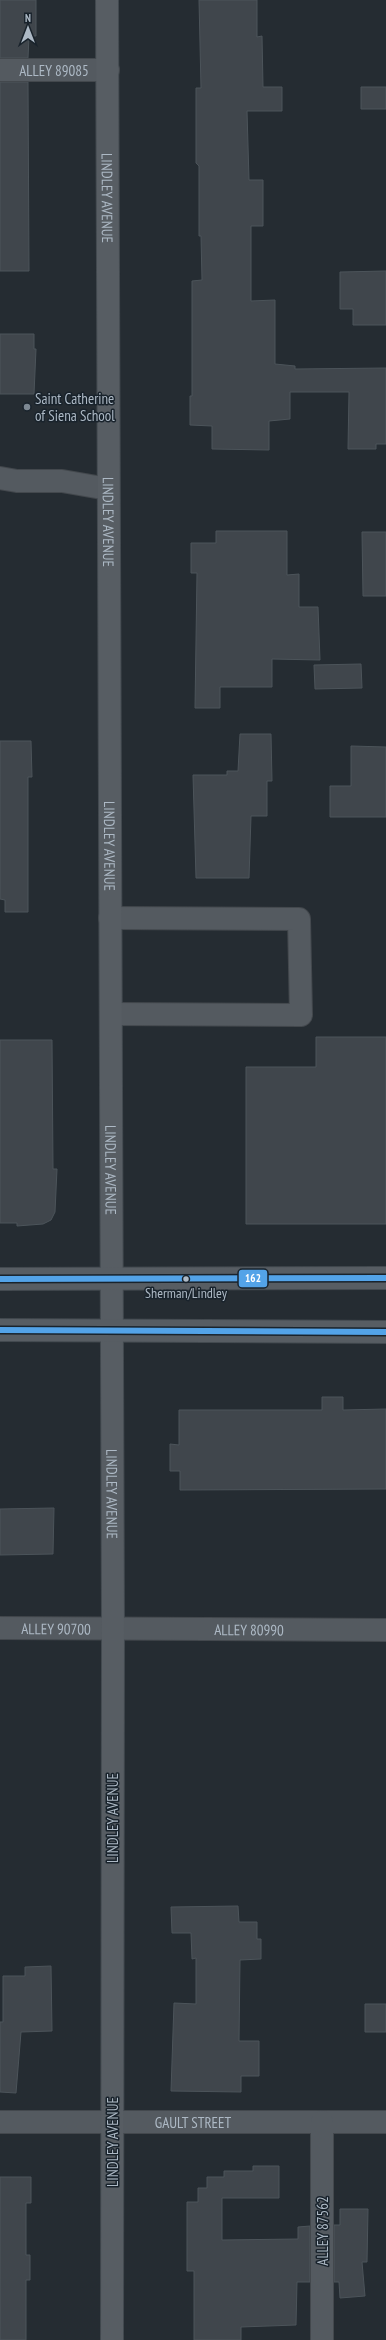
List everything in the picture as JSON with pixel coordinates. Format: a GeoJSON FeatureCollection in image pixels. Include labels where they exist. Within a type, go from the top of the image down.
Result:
{"type":"FeatureCollection","features":[{"type":"Feature","properties":{"kind":"main road","name":"LINDLEY AVENUE"},"geometry":{"type":"LineString","coordinates":[[107,0],[113,1629],[111,2123],[112,2340]]}},
{"type":"Feature","properties":{"kind":"main road"},"geometry":{"type":"LineString","coordinates":[[0,1279],[386,1278]]}},
{"type":"Feature","properties":{"kind":"main road"},"geometry":{"type":"LineString","coordinates":[[0,1330],[386,1332]]}},
{"type":"Feature","properties":{"kind":"street","name":"ALLEY 89085"},"geometry":{"type":"LineString","coordinates":[[0,70],[108,70]]}},
{"type":"Feature","properties":{"kind":"street"},"geometry":{"type":"LineString","coordinates":[[0,478],[17,481],[62,481],[108,489]]}},
{"type":"Feature","properties":{"kind":"street"},"geometry":{"type":"LineString","coordinates":[[110,918],[299,919],[300,1015],[111,1014]]}},
{"type":"Feature","properties":{"kind":"street","name":"ALLEY 90700"},"geometry":{"type":"LineString","coordinates":[[0,1628],[113,1629]]}},
{"type":"Feature","properties":{"kind":"street","name":"ALLEY 80990"},"geometry":{"type":"LineString","coordinates":[[113,1629],[386,1630]]}},
{"type":"Feature","properties":{"kind":"street","name":"GAULT STREET"},"geometry":{"type":"LineString","coordinates":[[0,2122],[386,2122]]}},
{"type":"Feature","properties":{"kind":"street","name":"ALLEY 87562"},"geometry":{"type":"LineString","coordinates":[[322,2122],[322,2340]]}},
{"type":"Feature","properties":{"kind":"building"},"geometry":{"type":"Polygon","coordinates":[[[0,0],[36,0],[36,36],[29,36],[28,58],[0,58],[0,0]]]}},
{"type":"Feature","properties":{"kind":"building"},"geometry":{"type":"Polygon","coordinates":[[[199,0],[257,0],[257,37],[262,36],[263,87],[282,87],[282,111],[247,111],[249,180],[263,180],[263,226],[251,226],[251,301],[275,300],[275,364],[295,366],[295,369],[386,368],[386,444],[376,444],[376,449],[348,449],[349,392],[290,392],[290,419],[269,421],[269,450],[212,449],[212,426],[190,425],[190,396],[192,396],[192,281],[202,280],[201,236],[199,236],[199,166],[196,163],[196,88],[201,88],[199,0]]]}},
{"type":"Feature","properties":{"kind":"building"},"geometry":{"type":"Polygon","coordinates":[[[0,82],[28,82],[29,271],[0,271],[0,82]]]}},
{"type":"Feature","properties":{"kind":"building"},"geometry":{"type":"Polygon","coordinates":[[[361,87],[386,87],[386,109],[361,109],[361,87]]]}},
{"type":"Feature","properties":{"kind":"building"},"geometry":{"type":"Polygon","coordinates":[[[386,271],[386,325],[353,325],[353,309],[340,309],[340,272],[386,271]]]}},
{"type":"Feature","properties":{"kind":"building"},"geometry":{"type":"Polygon","coordinates":[[[0,334],[34,334],[34,349],[36,349],[34,394],[0,394],[0,334]]]}},
{"type":"Feature","properties":{"kind":"building"},"geometry":{"type":"Polygon","coordinates":[[[216,531],[287,531],[287,575],[299,574],[299,607],[318,607],[320,660],[272,659],[272,687],[220,687],[220,708],[195,708],[197,573],[191,573],[191,543],[216,543],[216,531]]]}},
{"type":"Feature","properties":{"kind":"building"},"geometry":{"type":"Polygon","coordinates":[[[362,532],[386,532],[386,596],[363,596],[362,532]]]}},
{"type":"Feature","properties":{"kind":"building"},"geometry":{"type":"Polygon","coordinates":[[[361,664],[362,688],[315,689],[314,665],[361,664]]]}},
{"type":"Feature","properties":{"kind":"building"},"geometry":{"type":"Polygon","coordinates":[[[240,734],[271,734],[272,781],[267,781],[267,816],[251,816],[249,878],[196,878],[193,775],[227,775],[227,771],[238,771],[240,734]]]}},
{"type":"Feature","properties":{"kind":"building"},"geometry":{"type":"Polygon","coordinates":[[[0,741],[31,741],[32,777],[28,777],[28,912],[5,912],[5,900],[0,899],[0,741]]]}},
{"type":"Feature","properties":{"kind":"building"},"geometry":{"type":"Polygon","coordinates":[[[351,746],[386,747],[386,817],[330,817],[330,786],[351,786],[351,746]]]}},
{"type":"Feature","properties":{"kind":"building"},"geometry":{"type":"Polygon","coordinates":[[[316,1037],[386,1037],[386,1224],[246,1224],[246,1067],[316,1067],[316,1037]]]}},
{"type":"Feature","properties":{"kind":"building"},"geometry":{"type":"Polygon","coordinates":[[[0,1040],[52,1040],[53,1169],[57,1169],[55,1212],[51,1220],[43,1224],[17,1226],[17,1223],[0,1223],[0,1040]]]}},
{"type":"Feature","properties":{"kind":"building"},"geometry":{"type":"Polygon","coordinates":[[[322,1397],[343,1397],[343,1410],[386,1409],[386,1489],[180,1490],[180,1471],[170,1471],[170,1444],[179,1445],[179,1410],[322,1410],[322,1397]]]}},
{"type":"Feature","properties":{"kind":"building"},"geometry":{"type":"Polygon","coordinates":[[[54,1508],[53,1554],[0,1555],[0,1509],[54,1508]]]}},
{"type":"Feature","properties":{"kind":"building"},"geometry":{"type":"Polygon","coordinates":[[[238,1906],[239,1922],[257,1922],[257,1939],[261,1939],[261,1959],[240,1960],[239,2041],[259,2041],[259,2076],[241,2076],[241,2092],[171,2091],[174,2003],[196,2004],[196,1958],[192,1959],[191,1933],[172,1933],[171,1907],[238,1906]]]}},
{"type":"Feature","properties":{"kind":"building"},"geometry":{"type":"Polygon","coordinates":[[[51,1966],[52,2031],[21,2032],[16,2093],[0,2092],[0,2022],[3,2022],[3,1976],[25,1976],[25,1967],[51,1966]]]}},
{"type":"Feature","properties":{"kind":"building"},"geometry":{"type":"Polygon","coordinates":[[[365,2004],[386,2004],[386,2032],[365,2032],[365,2004]]]}},
{"type":"Feature","properties":{"kind":"building"},"geometry":{"type":"Polygon","coordinates":[[[253,2166],[279,2166],[279,2198],[222,2198],[222,2240],[298,2239],[298,2227],[310,2226],[310,2282],[297,2282],[296,2325],[241,2327],[241,2340],[194,2340],[194,2271],[187,2271],[187,2202],[198,2202],[198,2188],[207,2188],[207,2177],[224,2177],[224,2171],[253,2171],[253,2166]]]}},
{"type":"Feature","properties":{"kind":"building"},"geometry":{"type":"Polygon","coordinates":[[[0,2177],[31,2177],[31,2203],[26,2203],[26,2255],[30,2255],[30,2280],[26,2280],[26,2340],[0,2340],[0,2177]]]}},
{"type":"Feature","properties":{"kind":"building"},"geometry":{"type":"Polygon","coordinates":[[[340,2209],[368,2209],[367,2262],[362,2262],[365,2296],[340,2298],[339,2282],[334,2282],[334,2225],[340,2225],[340,2209]]]}},
{"type":"Feature","properties":{"kind":"transit line","name":"162"},"geometry":{"type":"LineString","coordinates":[[0,1279],[386,1278]]}},
{"type":"Feature","properties":{"kind":"transit line","name":"162"},"geometry":{"type":"LineString","coordinates":[[0,1330],[386,1332]]}},
{"type":"Feature","properties":{"kind":"place","name":"Saint Catherine of Siena School"},"geometry":{"type":"Point","coordinates":[27,407]}},
{"type":"Feature","properties":{"kind":"place","name":"Sherman/Lindley"},"geometry":{"type":"Point","coordinates":[186,1279]}}]}
